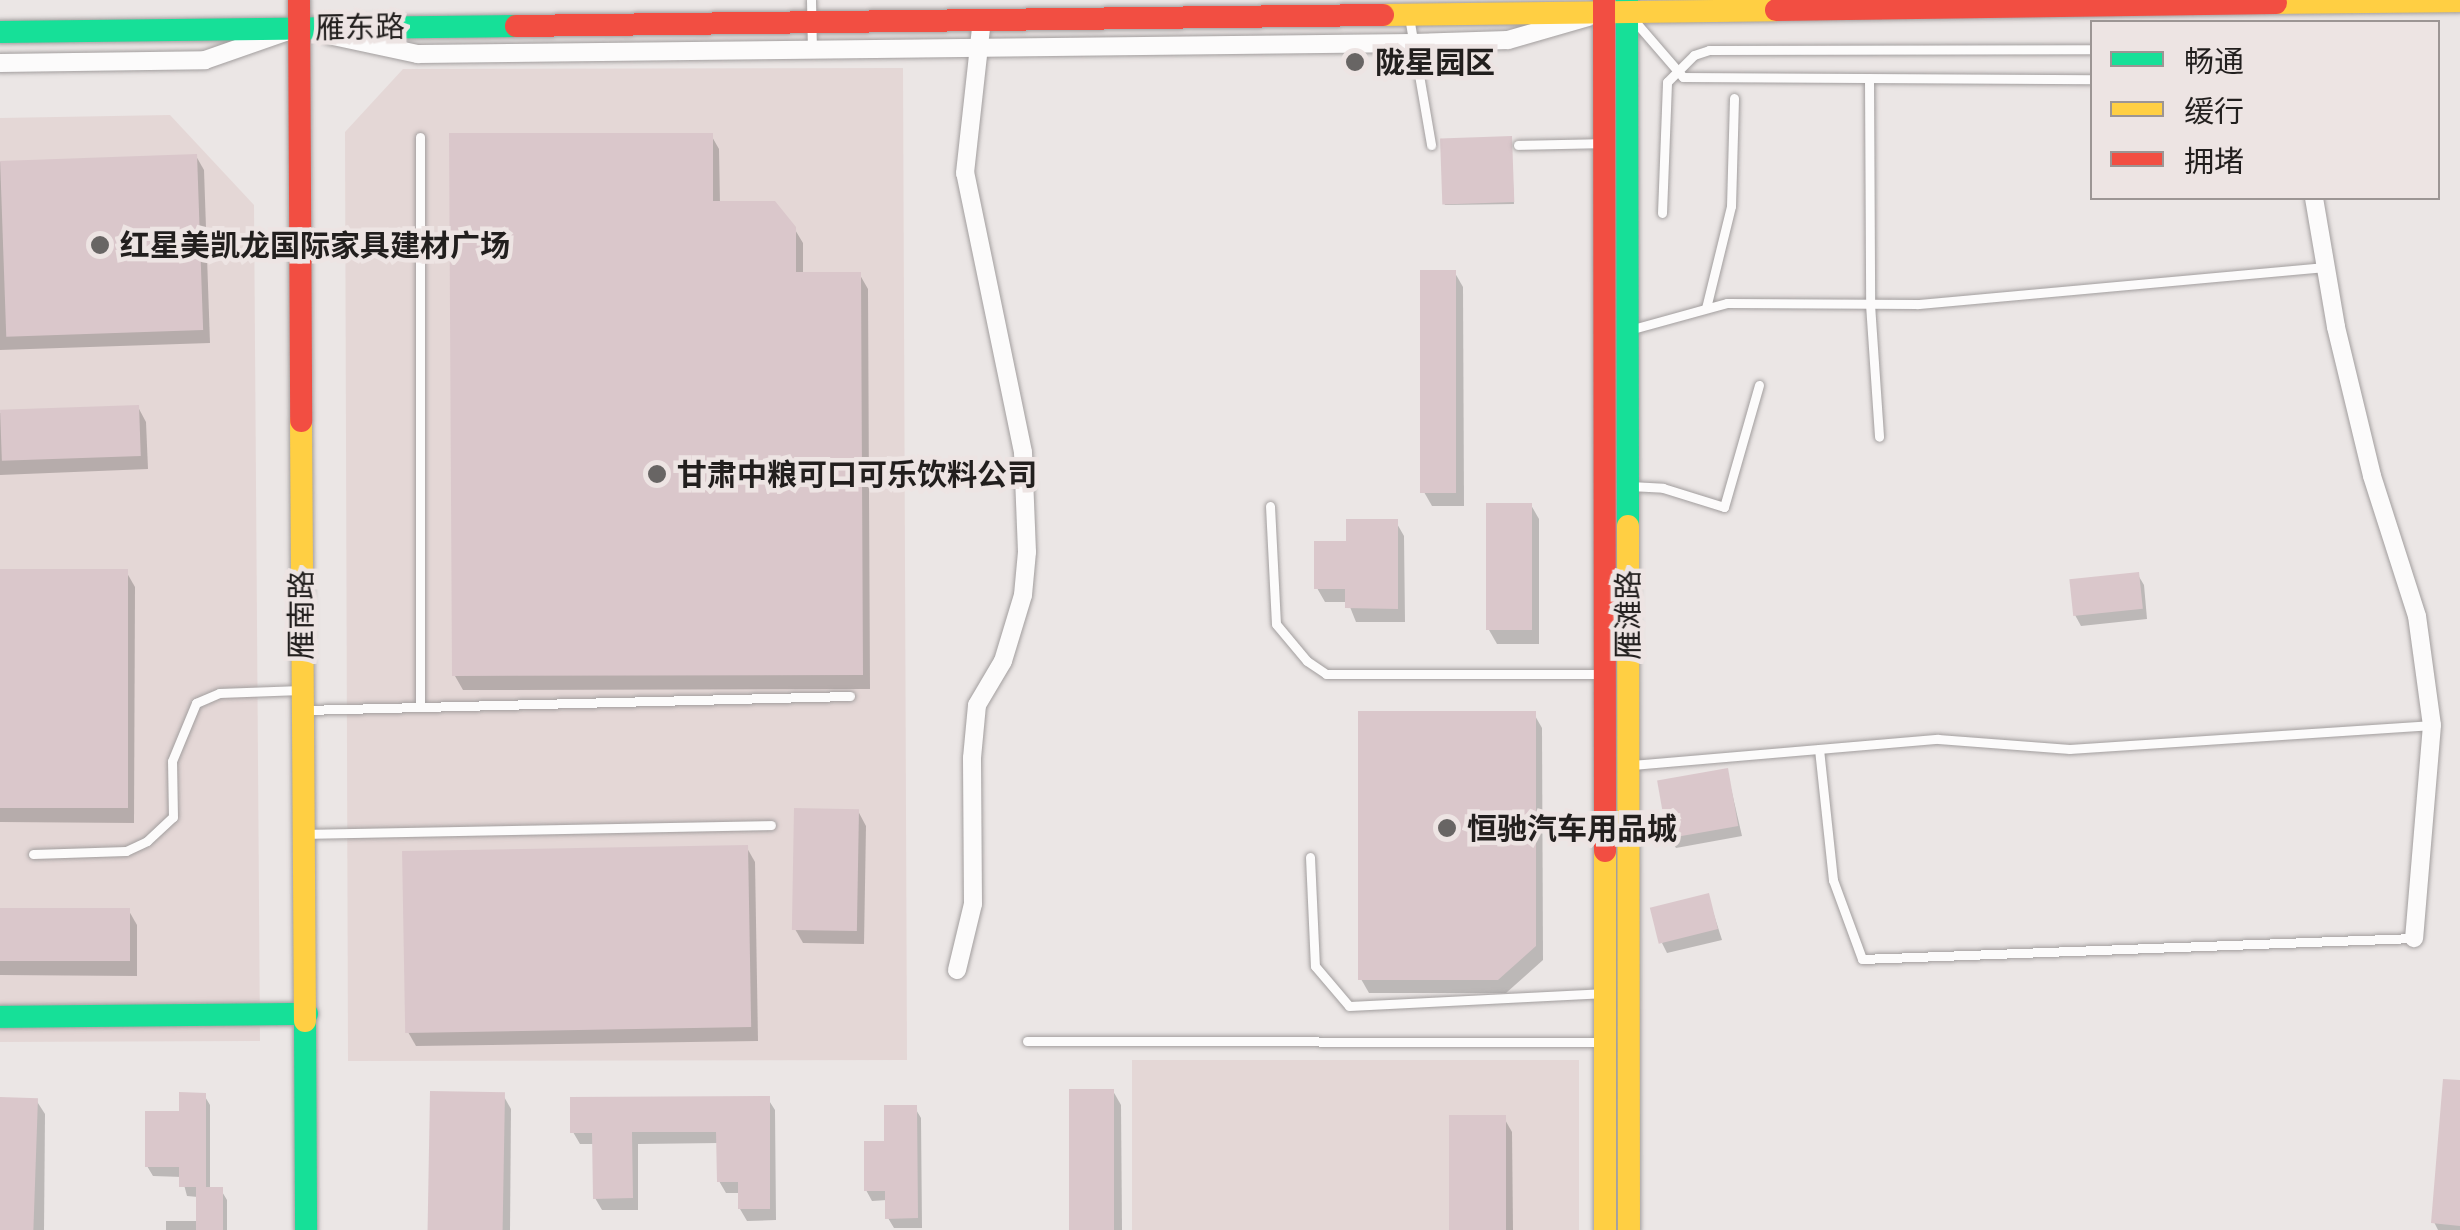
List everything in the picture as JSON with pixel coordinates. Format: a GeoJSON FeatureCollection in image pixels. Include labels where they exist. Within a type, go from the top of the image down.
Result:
{"type":"FeatureCollection","features":[{"type":"Feature","properties":{"kind":"main road","name":"雁南路"},"geometry":{"type":"LineString","coordinates":[[299,0],[306,1230]]}},
{"type":"Feature","properties":{"kind":"main road","name":"雁东路"},"geometry":{"type":"LineString","coordinates":[[0,32],[298,28],[811,11],[982,20],[1408,15],[1618,5],[2252,9],[2460,2]]}},
{"type":"Feature","properties":{"kind":"main road","name":"雁滩路"},"geometry":{"type":"LineString","coordinates":[[1618,5],[1604,143],[1605,993],[1617,1042],[1628,1230]]}},
{"type":"Feature","properties":{"kind":"main road","name":"雁滩路"},"geometry":{"type":"LineString","coordinates":[[1605,1230],[1628,766],[1627,330],[1618,5]]}},
{"type":"Feature","properties":{"kind":"main road"},"geometry":{"type":"LineString","coordinates":[[0,1017],[307,1014]]}},
{"type":"Feature","properties":{"kind":"street"},"geometry":{"type":"LineString","coordinates":[[0,63],[205,60],[298,28],[418,54],[1508,40],[1618,5]]}},
{"type":"Feature","properties":{"kind":"street"},"geometry":{"type":"LineString","coordinates":[[957,970],[973,904],[972,758],[978,705],[1003,661],[1023,595],[1027,552],[1023,452],[965,173],[982,20]]}},
{"type":"Feature","properties":{"kind":"street"},"geometry":{"type":"LineString","coordinates":[[2314,200],[2372,476],[2416,616],[2432,725],[2414,938]]}},
{"type":"Feature","properties":{"kind":"lane"},"geometry":{"type":"LineString","coordinates":[[1618,5],[1683,77],[2090,79]]}},
{"type":"Feature","properties":{"kind":"lane"},"geometry":{"type":"LineString","coordinates":[[811,11],[812,50]]}},
{"type":"Feature","properties":{"kind":"lane"},"geometry":{"type":"LineString","coordinates":[[1408,15],[1431,145]]}},
{"type":"Feature","properties":{"kind":"lane"},"geometry":{"type":"LineString","coordinates":[[1662,213],[1666,82],[1677,69],[1709,50],[2090,49]]}},
{"type":"Feature","properties":{"kind":"lane"},"geometry":{"type":"LineString","coordinates":[[1869,78],[1870,304],[1879,437]]}},
{"type":"Feature","properties":{"kind":"lane"},"geometry":{"type":"LineString","coordinates":[[1706,308],[1731,206],[1734,98]]}},
{"type":"Feature","properties":{"kind":"lane"},"geometry":{"type":"LineString","coordinates":[[420,137],[420,707]]}},
{"type":"Feature","properties":{"kind":"lane"},"geometry":{"type":"LineString","coordinates":[[1518,145],[1604,143]]}},
{"type":"Feature","properties":{"kind":"lane"},"geometry":{"type":"LineString","coordinates":[[1627,330],[1727,303],[1918,304],[2326,267]]}},
{"type":"Feature","properties":{"kind":"lane"},"geometry":{"type":"LineString","coordinates":[[1628,486],[1663,488],[1724,507],[1759,385]]}},
{"type":"Feature","properties":{"kind":"lane"},"geometry":{"type":"LineString","coordinates":[[1270,506],[1276,624],[1307,661],[1326,674],[1605,674]]}},
{"type":"Feature","properties":{"kind":"lane"},"geometry":{"type":"LineString","coordinates":[[33,854],[126,851],[160,833],[173,817],[172,761],[196,703],[219,693],[420,707],[850,696]]}},
{"type":"Feature","properties":{"kind":"lane"},"geometry":{"type":"LineString","coordinates":[[1628,766],[1938,739],[2070,749],[2432,725]]}},
{"type":"Feature","properties":{"kind":"lane"},"geometry":{"type":"LineString","coordinates":[[1819,749],[1833,880],[1862,958],[2414,938]]}},
{"type":"Feature","properties":{"kind":"lane"},"geometry":{"type":"LineString","coordinates":[[302,834],[771,825]]}},
{"type":"Feature","properties":{"kind":"lane"},"geometry":{"type":"LineString","coordinates":[[1310,858],[1315,966],[1349,1006],[1605,993]]}},
{"type":"Feature","properties":{"kind":"lane"},"geometry":{"type":"LineString","coordinates":[[1027,1041],[1617,1042]]}},
{"type":"Feature","properties":{"kind":"shaded area"},"geometry":{"type":"Polygon","coordinates":[[[903,68],[907,1060],[348,1061],[345,132],[403,69],[903,68]]]}},
{"type":"Feature","properties":{"kind":"shaded area"},"geometry":{"type":"Polygon","coordinates":[[[170,115],[254,205],[260,1041],[0,1042],[0,118],[170,115]]]}},
{"type":"Feature","properties":{"kind":"shaded area"},"geometry":{"type":"Polygon","coordinates":[[[1132,1060],[1579,1060],[1579,1230],[1132,1230],[1132,1060]]]}},
{"type":"Feature","properties":{"kind":"building","name":"甘肃中粮可口可乐饮料公司"},"geometry":{"type":"Polygon","coordinates":[[[449,133],[713,133],[713,201],[775,201],[796,227],[796,272],[861,272],[863,675],[452,676],[449,133]]]}},
{"type":"Feature","properties":{"kind":"building"},"geometry":{"type":"Polygon","coordinates":[[[1512,136],[1514,202],[1442,204],[1440,139],[1512,136]]]}},
{"type":"Feature","properties":{"kind":"building","name":"红星美凯龙国际家具建材广场"},"geometry":{"type":"Polygon","coordinates":[[[197,154],[203,330],[6,337],[0,161],[197,154]]]}},
{"type":"Feature","properties":{"kind":"building"},"geometry":{"type":"Polygon","coordinates":[[[1420,270],[1456,270],[1456,493],[1420,493],[1420,270]]]}},
{"type":"Feature","properties":{"kind":"building"},"geometry":{"type":"Polygon","coordinates":[[[139,405],[141,456],[2,461],[0,410],[139,405]]]}},
{"type":"Feature","properties":{"kind":"building"},"geometry":{"type":"Polygon","coordinates":[[[1486,503],[1532,503],[1532,630],[1486,630],[1486,503]]]}},
{"type":"Feature","properties":{"kind":"building"},"geometry":{"type":"Polygon","coordinates":[[[1346,519],[1398,519],[1398,609],[1345,608],[1345,589],[1314,589],[1314,541],[1346,541],[1346,519]]]}},
{"type":"Feature","properties":{"kind":"building"},"geometry":{"type":"Polygon","coordinates":[[[0,569],[128,569],[128,808],[0,808],[0,569]]]}},
{"type":"Feature","properties":{"kind":"building"},"geometry":{"type":"Polygon","coordinates":[[[2139,572],[2143,609],[2073,616],[2069,579],[2139,572]]]}},
{"type":"Feature","properties":{"kind":"building","name":"恒驰汽车用品城"},"geometry":{"type":"Polygon","coordinates":[[[1358,711],[1536,711],[1536,946],[1498,980],[1358,980],[1358,711]]]}},
{"type":"Feature","properties":{"kind":"building"},"geometry":{"type":"Polygon","coordinates":[[[1728,768],[1738,826],[1667,839],[1657,781],[1728,768]]]}},
{"type":"Feature","properties":{"kind":"building"},"geometry":{"type":"Polygon","coordinates":[[[794,808],[859,809],[857,931],[792,930],[794,808]]]}},
{"type":"Feature","properties":{"kind":"building"},"geometry":{"type":"Polygon","coordinates":[[[748,845],[751,1027],[405,1033],[402,851],[748,845]]]}},
{"type":"Feature","properties":{"kind":"building"},"geometry":{"type":"Polygon","coordinates":[[[1709,893],[1718,929],[1659,944],[1650,908],[1709,893]]]}},
{"type":"Feature","properties":{"kind":"building"},"geometry":{"type":"Polygon","coordinates":[[[0,908],[130,908],[130,961],[0,961],[0,908]]]}},
{"type":"Feature","properties":{"kind":"building"},"geometry":{"type":"Polygon","coordinates":[[[2443,1079],[2460,1080],[2460,1226],[2431,1223],[2443,1079]]]}},
{"type":"Feature","properties":{"kind":"building"},"geometry":{"type":"Polygon","coordinates":[[[1069,1089],[1114,1089],[1114,1230],[1069,1230],[1069,1089]]]}},
{"type":"Feature","properties":{"kind":"building"},"geometry":{"type":"Polygon","coordinates":[[[430,1091],[505,1092],[503,1230],[428,1230],[430,1091]]]}},
{"type":"Feature","properties":{"kind":"building"},"geometry":{"type":"Polygon","coordinates":[[[179,1092],[206,1093],[206,1187],[223,1187],[223,1230],[196,1230],[196,1187],[179,1187],[179,1167],[145,1167],[145,1111],[179,1111],[179,1092]]]}},
{"type":"Feature","properties":{"kind":"building"},"geometry":{"type":"Polygon","coordinates":[[[770,1096],[770,1209],[738,1209],[738,1182],[717,1182],[716,1132],[632,1132],[633,1198],[593,1199],[592,1133],[570,1133],[570,1097],[770,1096]]]}},
{"type":"Feature","properties":{"kind":"building"},"geometry":{"type":"Polygon","coordinates":[[[0,1097],[38,1098],[33,1230],[0,1230],[0,1097]]]}},
{"type":"Feature","properties":{"kind":"building"},"geometry":{"type":"Polygon","coordinates":[[[884,1105],[917,1105],[918,1218],[885,1219],[885,1191],[864,1191],[864,1141],[884,1141],[884,1105]]]}},
{"type":"Feature","properties":{"kind":"building"},"geometry":{"type":"Polygon","coordinates":[[[1449,1115],[1506,1115],[1506,1230],[1449,1230],[1449,1115]]]}},
{"type":"Feature","properties":{"kind":"traffic: fast"},"geometry":{"type":"LineString","coordinates":[[1627,0],[1628,526]]}},
{"type":"Feature","properties":{"kind":"traffic: fast"},"geometry":{"type":"LineString","coordinates":[[0,32],[516,26]]}},
{"type":"Feature","properties":{"kind":"traffic: fast"},"geometry":{"type":"LineString","coordinates":[[0,1017],[307,1014]]}},
{"type":"Feature","properties":{"kind":"traffic: fast"},"geometry":{"type":"LineString","coordinates":[[305,1021],[306,1230]]}},
{"type":"Feature","properties":{"kind":"traffic: slow"},"geometry":{"type":"LineString","coordinates":[[2276,3],[2460,1]]}},
{"type":"Feature","properties":{"kind":"traffic: slow"},"geometry":{"type":"LineString","coordinates":[[1383,15],[1776,10]]}},
{"type":"Feature","properties":{"kind":"traffic: slow"},"geometry":{"type":"LineString","coordinates":[[301,421],[305,1021]]}},
{"type":"Feature","properties":{"kind":"traffic: slow"},"geometry":{"type":"LineString","coordinates":[[1628,526],[1629,1230]]}},
{"type":"Feature","properties":{"kind":"traffic: slow"},"geometry":{"type":"LineString","coordinates":[[1605,851],[1605,1230]]}},
{"type":"Feature","properties":{"kind":"traffic: jam"},"geometry":{"type":"LineString","coordinates":[[299,0],[301,421]]}},
{"type":"Feature","properties":{"kind":"traffic: jam"},"geometry":{"type":"LineString","coordinates":[[1604,0],[1605,851]]}},
{"type":"Feature","properties":{"kind":"traffic: jam"},"geometry":{"type":"LineString","coordinates":[[1776,10],[2276,3]]}},
{"type":"Feature","properties":{"kind":"traffic: jam"},"geometry":{"type":"LineString","coordinates":[[516,26],[1383,15]]}},
{"type":"Feature","properties":{"kind":"place","name":"陇星园区"},"geometry":{"type":"Point","coordinates":[1355,62]}},
{"type":"Feature","properties":{"kind":"place","name":"红星美凯龙国际家具建材广场"},"geometry":{"type":"Point","coordinates":[100,245]}},
{"type":"Feature","properties":{"kind":"place","name":"甘肃中粮可口可乐饮料公司"},"geometry":{"type":"Point","coordinates":[657,474]}},
{"type":"Feature","properties":{"kind":"place","name":"恒驰汽车用品城"},"geometry":{"type":"Point","coordinates":[1447,828]}}]}
